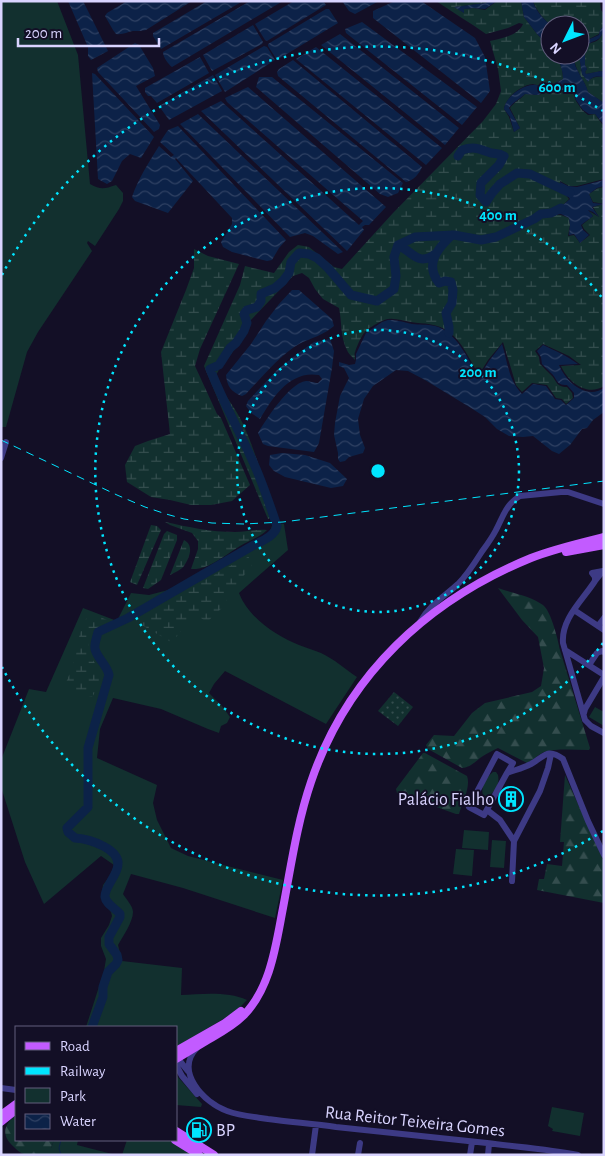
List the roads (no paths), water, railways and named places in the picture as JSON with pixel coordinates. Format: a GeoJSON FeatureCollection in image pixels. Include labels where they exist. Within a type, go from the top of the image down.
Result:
{"type":"FeatureCollection","features":[{"type":"Feature","properties":{"kind":"main road"},"geometry":{"type":"LineString","coordinates":[[178,1055],[220,1033],[243,1016],[253,1004],[262,987],[271,966],[304,806],[311,783],[332,733],[365,680],[396,645],[433,612],[454,598],[509,568],[533,558],[604,537]]}},
{"type":"Feature","properties":{"kind":"main road"},"geometry":{"type":"LineString","coordinates":[[509,568],[547,556],[604,544]]}},
{"type":"Feature","properties":{"kind":"main road"},"geometry":{"type":"LineString","coordinates":[[178,1054],[238,1014],[262,987]]}},
{"type":"Feature","properties":{"kind":"main road"},"geometry":{"type":"LineString","coordinates":[[1,1115],[15,1105]]}},
{"type":"Feature","properties":{"kind":"main road"},"geometry":{"type":"LineString","coordinates":[[1,1122],[15,1111]]}},
{"type":"Feature","properties":{"kind":"main road"},"geometry":{"type":"LineString","coordinates":[[178,1132],[214,1155]]}},
{"type":"Feature","properties":{"kind":"main road"},"geometry":{"type":"LineString","coordinates":[[177,1141],[199,1155]]}},
{"type":"Feature","properties":{"kind":"street"},"geometry":{"type":"LineString","coordinates":[[1,458],[6,442]]}},
{"type":"Feature","properties":{"kind":"street"},"geometry":{"type":"LineString","coordinates":[[418,625],[424,614],[468,573],[490,540],[506,509],[520,496],[568,492],[604,504]]}},
{"type":"Feature","properties":{"kind":"street"},"geometry":{"type":"LineString","coordinates":[[592,573],[603,571],[569,617],[563,631],[563,643],[584,704],[584,715],[587,723],[604,733]]}},
{"type":"Feature","properties":{"kind":"street"},"geometry":{"type":"LineString","coordinates":[[574,610],[601,628],[604,618]]}},
{"type":"Feature","properties":{"kind":"street"},"geometry":{"type":"LineString","coordinates":[[565,650],[604,676],[584,704]]}},
{"type":"Feature","properties":{"kind":"street"},"geometry":{"type":"LineString","coordinates":[[589,665],[597,653],[604,652]]}},
{"type":"Feature","properties":{"kind":"street"},"geometry":{"type":"LineString","coordinates":[[497,754],[512,763],[507,773],[484,815],[469,807],[497,754]]}},
{"type":"Feature","properties":{"kind":"street"},"geometry":{"type":"LineString","coordinates":[[507,773],[531,764],[544,754],[556,754],[563,759],[604,856]]}},
{"type":"Feature","properties":{"kind":"street"},"geometry":{"type":"LineString","coordinates":[[512,881],[514,841],[540,791],[551,754]]}},
{"type":"Feature","properties":{"kind":"street"},"geometry":{"type":"LineString","coordinates":[[487,810],[500,820],[514,841]]}},
{"type":"Feature","properties":{"kind":"street"},"geometry":{"type":"LineString","coordinates":[[182,1073],[190,1058],[201,1044]]}},
{"type":"Feature","properties":{"kind":"street"},"geometry":{"type":"LineString","coordinates":[[178,1058],[182,1073]]}},
{"type":"Feature","properties":{"kind":"street","name":"Rua Reitor Teixeira Gomes"},"geometry":{"type":"LineString","coordinates":[[182,1073],[213,1105],[226,1111],[249,1116],[578,1155]]}},
{"type":"Feature","properties":{"kind":"street"},"geometry":{"type":"LineString","coordinates":[[1,1088],[15,1090]]}},
{"type":"Feature","properties":{"kind":"street"},"geometry":{"type":"LineString","coordinates":[[312,1155],[316,1125]]}},
{"type":"Feature","properties":{"kind":"street"},"geometry":{"type":"LineString","coordinates":[[470,1155],[472,1142]]}},
{"type":"Feature","properties":{"kind":"street"},"geometry":{"type":"LineString","coordinates":[[358,1155],[360,1143]]}},
{"type":"Feature","properties":{"kind":"street"},"geometry":{"type":"LineString","coordinates":[[488,1155],[489,1144]]}},
{"type":"Feature","properties":{"kind":"water"},"geometry":{"type":"Polygon","coordinates":[[[68,1],[83,1],[108,51],[91,60],[88,56],[88,47],[68,1]]]}},
{"type":"Feature","properties":{"kind":"water"},"geometry":{"type":"Polygon","coordinates":[[[127,1],[192,1],[146,30],[116,34],[105,16],[127,1]]]}},
{"type":"Feature","properties":{"kind":"water"},"geometry":{"type":"Polygon","coordinates":[[[207,1],[243,1],[161,49],[153,33],[207,1]]]}},
{"type":"Feature","properties":{"kind":"water"},"geometry":{"type":"Polygon","coordinates":[[[250,1],[283,1],[172,67],[167,62],[163,52],[250,1]]]}},
{"type":"Feature","properties":{"kind":"water"},"geometry":{"type":"Polygon","coordinates":[[[294,1],[323,1],[326,5],[267,41],[265,40],[255,24],[294,1]]]}},
{"type":"Feature","properties":{"kind":"water"},"geometry":{"type":"Polygon","coordinates":[[[342,1],[379,1],[355,14],[349,11],[342,1]]]}},
{"type":"Feature","properties":{"kind":"water"},"geometry":{"type":"Polygon","coordinates":[[[395,1],[421,1],[475,38],[485,57],[490,91],[481,103],[373,18],[373,11],[395,1]]]}},
{"type":"Feature","properties":{"kind":"water"},"geometry":{"type":"Polygon","coordinates":[[[488,1],[497,1],[485,9],[464,9],[464,13],[454,7],[486,3],[488,1]]]}},
{"type":"Feature","properties":{"kind":"water"},"geometry":{"type":"Polygon","coordinates":[[[521,1],[533,1],[541,15],[540,37],[537,34],[524,17],[521,1]]]}},
{"type":"Feature","properties":{"kind":"water"},"geometry":{"type":"Polygon","coordinates":[[[329,9],[338,23],[277,60],[268,44],[329,9]]]}},
{"type":"Feature","properties":{"kind":"water"},"geometry":{"type":"Polygon","coordinates":[[[362,22],[477,107],[462,125],[346,33],[345,29],[362,22]]]}},
{"type":"Feature","properties":{"kind":"water"},"geometry":{"type":"Polygon","coordinates":[[[253,25],[263,42],[262,44],[212,71],[203,55],[253,25]]]}},
{"type":"Feature","properties":{"kind":"water"},"geometry":{"type":"Polygon","coordinates":[[[604,26],[602,35],[590,43],[590,39],[599,35],[600,30],[604,26]]]}},
{"type":"Feature","properties":{"kind":"water"},"geometry":{"type":"Polygon","coordinates":[[[340,34],[459,128],[445,145],[321,45],[340,34]]]}},
{"type":"Feature","properties":{"kind":"water"},"geometry":{"type":"Polygon","coordinates":[[[135,43],[139,45],[153,68],[155,76],[136,86],[160,125],[159,129],[154,132],[98,72],[97,68],[135,43]]]}},
{"type":"Feature","properties":{"kind":"water"},"geometry":{"type":"Polygon","coordinates":[[[264,46],[267,47],[275,60],[225,92],[215,75],[264,46]]]}},
{"type":"Feature","properties":{"kind":"water"},"geometry":{"type":"Polygon","coordinates":[[[316,47],[442,148],[426,165],[296,59],[316,47]]]}},
{"type":"Feature","properties":{"kind":"water"},"geometry":{"type":"Polygon","coordinates":[[[200,57],[209,73],[157,103],[145,92],[145,88],[200,57]]]}},
{"type":"Feature","properties":{"kind":"water"},"geometry":{"type":"Polygon","coordinates":[[[293,60],[422,167],[420,172],[406,182],[278,76],[277,72],[279,69],[293,60]]]}},
{"type":"Feature","properties":{"kind":"water"},"geometry":{"type":"Polygon","coordinates":[[[560,65],[575,65],[588,92],[604,103],[604,125],[595,114],[589,114],[583,110],[576,100],[574,93],[568,87],[557,88],[538,95],[525,94],[515,102],[509,108],[520,128],[514,132],[510,117],[504,109],[507,101],[524,87],[534,85],[547,86],[563,79],[560,65]]]}},
{"type":"Feature","properties":{"kind":"water"},"geometry":{"type":"Polygon","coordinates":[[[581,65],[585,65],[587,69],[586,74],[601,71],[604,72],[604,77],[595,77],[588,82],[582,74],[581,65]]]}},
{"type":"Feature","properties":{"kind":"water"},"geometry":{"type":"Polygon","coordinates":[[[92,73],[154,137],[141,158],[130,154],[122,161],[112,181],[107,184],[98,179],[92,73]]]}},
{"type":"Feature","properties":{"kind":"water"},"geometry":{"type":"Polygon","coordinates":[[[213,75],[222,91],[169,120],[159,106],[213,75]]]}},
{"type":"Feature","properties":{"kind":"water"},"geometry":{"type":"Polygon","coordinates":[[[259,77],[272,77],[403,183],[398,193],[388,197],[380,194],[256,87],[259,77]]]}},
{"type":"Feature","properties":{"kind":"water"},"geometry":{"type":"Polygon","coordinates":[[[248,87],[386,207],[369,225],[362,227],[364,230],[347,251],[201,111],[221,101],[359,225],[363,221],[227,102],[225,98],[248,87]]]}},
{"type":"Feature","properties":{"kind":"water"},"geometry":{"type":"Polygon","coordinates":[[[198,114],[343,252],[338,254],[313,236],[305,233],[290,237],[180,124],[198,114]]]}},
{"type":"Feature","properties":{"kind":"water"},"geometry":{"type":"Polygon","coordinates":[[[178,126],[286,240],[272,260],[267,261],[232,252],[223,247],[221,242],[232,224],[232,218],[176,158],[193,181],[168,213],[135,201],[132,197],[134,190],[159,146],[171,157],[174,155],[160,142],[168,130],[178,126]]]}},
{"type":"Feature","properties":{"kind":"water"},"geometry":{"type":"Polygon","coordinates":[[[604,180],[604,186],[597,188],[589,194],[593,203],[603,204],[592,207],[599,217],[588,210],[593,216],[581,225],[583,230],[589,235],[580,243],[574,234],[569,235],[569,218],[561,214],[551,214],[552,209],[563,205],[570,199],[561,188],[560,182],[568,186],[577,187],[604,180]]]}},
{"type":"Feature","properties":{"kind":"water"},"geometry":{"type":"Polygon","coordinates":[[[292,290],[299,290],[332,319],[334,326],[326,332],[299,344],[285,354],[246,394],[242,396],[235,393],[227,382],[226,375],[279,304],[292,290]]]}},
{"type":"Feature","properties":{"kind":"water"},"geometry":{"type":"Polygon","coordinates":[[[388,320],[432,325],[443,329],[461,347],[478,376],[502,344],[511,377],[522,394],[533,384],[546,386],[555,399],[561,400],[566,405],[574,398],[574,393],[567,385],[559,383],[542,364],[541,357],[537,351],[543,345],[578,364],[559,365],[566,377],[577,387],[590,392],[604,388],[604,412],[593,420],[587,428],[582,429],[570,445],[559,454],[552,451],[533,436],[509,436],[497,429],[485,417],[425,380],[408,371],[396,370],[373,386],[364,399],[358,419],[360,435],[365,448],[363,453],[340,462],[334,435],[335,423],[340,396],[349,378],[344,368],[339,366],[339,362],[349,365],[355,364],[356,354],[366,333],[388,320]]]}},
{"type":"Feature","properties":{"kind":"water"},"geometry":{"type":"Polygon","coordinates":[[[330,339],[334,351],[332,368],[319,443],[314,452],[263,444],[258,433],[285,395],[299,383],[306,381],[318,383],[322,379],[319,375],[309,375],[291,381],[277,394],[260,419],[251,413],[246,406],[248,401],[278,369],[297,354],[314,342],[330,339]]]}},
{"type":"Feature","properties":{"kind":"water"},"geometry":{"type":"Polygon","coordinates":[[[282,453],[305,455],[330,463],[347,479],[343,486],[331,488],[285,477],[274,471],[269,465],[270,455],[282,453]]]}},
{"type":"Feature","properties":{"kind":"waterway"},"geometry":{"type":"LineString","coordinates":[[458,156],[462,150],[474,148],[504,156],[499,165],[481,183],[480,195],[486,202],[500,184],[517,173],[530,174],[570,193]]}},
{"type":"Feature","properties":{"kind":"waterway"},"geometry":{"type":"LineString","coordinates":[[92,1026],[103,997],[103,987],[108,972],[118,960],[117,955],[109,944],[109,937],[120,914],[109,904],[105,897],[106,890],[116,872],[118,862],[115,856],[104,846],[88,840],[75,838],[68,832],[67,828],[88,807],[88,748],[109,675],[95,649],[98,632],[128,618],[264,540],[274,533],[277,526],[249,452],[210,369],[219,365],[244,331],[247,323],[244,314],[247,310],[257,307],[261,301],[261,294],[275,288],[283,281],[289,273],[291,262],[299,253],[309,254],[317,258],[351,295],[377,301],[394,289],[396,276],[394,257],[398,245],[415,237],[454,235],[481,240],[496,237],[541,214],[551,213],[561,208]]}},
{"type":"Feature","properties":{"kind":"waterway"},"geometry":{"type":"LineString","coordinates":[[449,333],[446,313],[452,303],[453,290],[451,282],[439,283],[435,276],[433,263],[442,245],[452,235]]}},
{"type":"Feature","properties":{"kind":"waterway"},"geometry":{"type":"LineString","coordinates":[[398,245],[415,257],[424,259],[435,254]]}},
{"type":"Feature","properties":{"kind":"waterway"},"geometry":{"type":"LineString","coordinates":[[61,1141],[59,1148],[61,1155]]}},
{"type":"Feature","properties":{"kind":"railway"},"geometry":{"type":"LineString","coordinates":[[1,440],[145,507],[184,519],[212,523],[283,522],[604,481]]}},
{"type":"Feature","properties":{"kind":"place","name":"Palácio Fialho"},"geometry":{"type":"Point","coordinates":[511,799]}},
{"type":"Feature","properties":{"kind":"place","name":"BP"},"geometry":{"type":"Point","coordinates":[199,1130]}}]}
